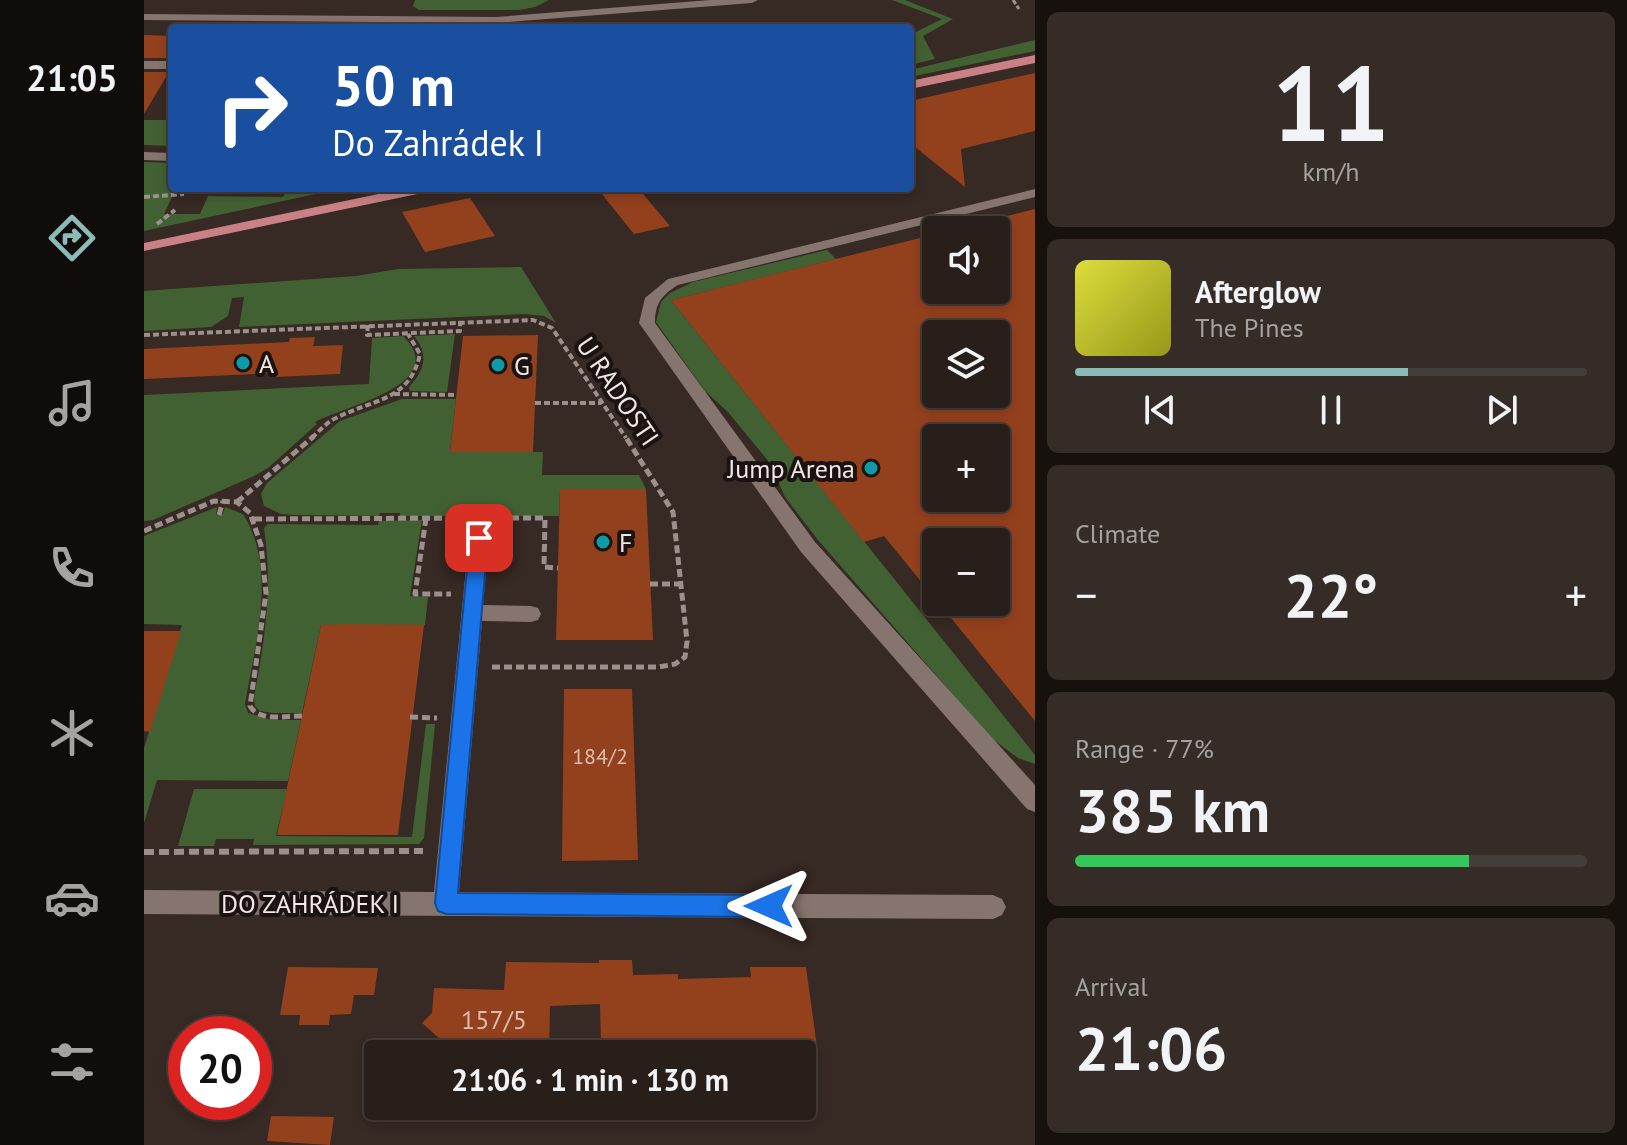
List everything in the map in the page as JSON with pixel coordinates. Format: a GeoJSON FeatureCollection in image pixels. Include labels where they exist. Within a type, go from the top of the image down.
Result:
{"type":"FeatureCollection","features":[{"type":"Feature","properties":{"kind":"main road"},"geometry":{"type":"LineString","coordinates":[[914,84],[1035,59]]}},
{"type":"Feature","properties":{"kind":"main road"},"geometry":{"type":"LineString","coordinates":[[144,247],[408,192]]}},
{"type":"Feature","properties":{"kind":"street"},"geometry":{"type":"LineString","coordinates":[[144,17],[402,24],[496,20],[562,6],[752,0]]}},
{"type":"Feature","properties":{"kind":"street"},"geometry":{"type":"LineString","coordinates":[[144,65],[168,65]]}},
{"type":"Feature","properties":{"kind":"street"},"geometry":{"type":"LineString","coordinates":[[144,156],[168,157]]}},
{"type":"Feature","properties":{"kind":"street"},"geometry":{"type":"LineString","coordinates":[[1035,193],[673,282],[658,291],[646,306],[647,323],[808,547],[1035,802]]}},
{"type":"Feature","properties":{"kind":"street"},"geometry":{"type":"LineString","coordinates":[[446,903],[478,525]]}},
{"type":"Feature","properties":{"kind":"street"},"geometry":{"type":"LineString","coordinates":[[472,613],[531,614]]}},
{"type":"Feature","properties":{"kind":"street","name":"DO ZAHRÁDEK I"},"geometry":{"type":"LineString","coordinates":[[144,902],[993,907]]}},
{"type":"Feature","properties":{"kind":"path"},"geometry":{"type":"LineString","coordinates":[[1013,0],[1019,9]]}},
{"type":"Feature","properties":{"kind":"path"},"geometry":{"type":"LineString","coordinates":[[144,197],[184,194]]}},
{"type":"Feature","properties":{"kind":"path","name":"U RADOSTI"},"geometry":{"type":"LineString","coordinates":[[144,335],[460,321],[533,320],[552,328],[668,500],[677,528],[687,641],[685,657],[675,664],[659,667],[467,668]]}},
{"type":"Feature","properties":{"kind":"path"},"geometry":{"type":"LineString","coordinates":[[368,325],[367,335],[408,334],[460,331],[460,321]]}},
{"type":"Feature","properties":{"kind":"path"},"geometry":{"type":"LineString","coordinates":[[237,502],[333,419],[393,394],[416,373],[420,354],[408,334]]}},
{"type":"Feature","properties":{"kind":"path"},"geometry":{"type":"LineString","coordinates":[[393,394],[456,395]]}},
{"type":"Feature","properties":{"kind":"path"},"geometry":{"type":"LineString","coordinates":[[535,403],[602,403]]}},
{"type":"Feature","properties":{"kind":"path"},"geometry":{"type":"LineString","coordinates":[[219,515],[224,500]]}},
{"type":"Feature","properties":{"kind":"path"},"geometry":{"type":"LineString","coordinates":[[144,531],[202,505],[224,500],[237,502],[250,510],[266,570],[264,615],[250,706],[253,712],[262,716],[302,716]]}},
{"type":"Feature","properties":{"kind":"path"},"geometry":{"type":"LineString","coordinates":[[254,519],[426,518],[478,525],[545,518],[544,567],[558,568]]}},
{"type":"Feature","properties":{"kind":"path"},"geometry":{"type":"LineString","coordinates":[[416,588],[426,518]]}},
{"type":"Feature","properties":{"kind":"path"},"geometry":{"type":"LineString","coordinates":[[650,584],[682,584]]}},
{"type":"Feature","properties":{"kind":"path"},"geometry":{"type":"LineString","coordinates":[[410,717],[442,718]]}},
{"type":"Feature","properties":{"kind":"path"},"geometry":{"type":"LineString","coordinates":[[144,852],[428,851]]}},
{"type":"Feature","properties":{"kind":"green space"},"geometry":{"type":"Polygon","coordinates":[[[415,0],[549,0],[519,10],[419,10],[413,6],[415,0]]]}},
{"type":"Feature","properties":{"kind":"green space"},"geometry":{"type":"Polygon","coordinates":[[[892,0],[905,0],[953,19],[923,36],[935,59],[914,64],[914,31],[942,19],[892,0]]]}},
{"type":"Feature","properties":{"kind":"green space"},"geometry":{"type":"Polygon","coordinates":[[[1035,40],[1035,51],[914,76],[914,69],[1035,40]]]}},
{"type":"Feature","properties":{"kind":"green space"},"geometry":{"type":"Polygon","coordinates":[[[144,120],[168,120],[168,146],[144,145],[144,120]]]}},
{"type":"Feature","properties":{"kind":"green space"},"geometry":{"type":"Polygon","coordinates":[[[144,162],[168,163],[168,192],[174,192],[164,214],[200,214],[208,196],[283,197],[286,192],[325,192],[144,231],[144,162]]]}},
{"type":"Feature","properties":{"kind":"green space"},"geometry":{"type":"Polygon","coordinates":[[[827,250],[836,259],[671,300],[1035,755],[1035,764],[1018,758],[991,738],[818,540],[785,497],[770,463],[728,412],[705,391],[656,322],[661,302],[670,293],[693,282],[827,250]]]}},
{"type":"Feature","properties":{"kind":"green space"},"geometry":{"type":"Polygon","coordinates":[[[521,267],[556,323],[544,316],[524,314],[239,327],[244,297],[232,298],[228,316],[211,327],[144,331],[144,291],[356,276],[398,269],[521,267]]]}},
{"type":"Feature","properties":{"kind":"green space"},"geometry":{"type":"Polygon","coordinates":[[[455,334],[447,392],[410,391],[409,387],[423,362],[422,349],[414,336],[455,334]]]}},
{"type":"Feature","properties":{"kind":"green space"},"geometry":{"type":"Polygon","coordinates":[[[403,336],[415,353],[414,368],[404,381],[387,392],[315,422],[317,424],[268,468],[252,477],[153,520],[144,521],[144,395],[369,384],[372,338],[403,336]]]}},
{"type":"Feature","properties":{"kind":"green space"},"geometry":{"type":"Polygon","coordinates":[[[402,399],[456,399],[450,451],[543,452],[542,475],[639,475],[646,489],[560,489],[559,516],[294,515],[281,514],[264,506],[261,494],[267,483],[340,421],[402,399]]]}},
{"type":"Feature","properties":{"kind":"green space"},"geometry":{"type":"Polygon","coordinates":[[[217,507],[216,515],[223,514],[225,507],[243,514],[254,535],[262,582],[261,607],[245,704],[248,713],[271,720],[301,720],[288,781],[157,780],[144,823],[144,748],[182,625],[144,624],[144,536],[217,507]]]}},
{"type":"Feature","properties":{"kind":"green space"},"geometry":{"type":"Polygon","coordinates":[[[422,520],[410,596],[428,597],[425,625],[321,625],[302,713],[260,711],[255,706],[254,697],[266,613],[268,571],[264,528],[268,524],[378,525],[379,521],[422,520]]]}},
{"type":"Feature","properties":{"kind":"green space"},"geometry":{"type":"Polygon","coordinates":[[[426,724],[435,724],[424,838],[419,844],[253,845],[254,839],[216,839],[214,846],[178,846],[194,789],[287,789],[276,836],[412,837],[426,724]]]}},
{"type":"Feature","properties":{"kind":"building"},"geometry":{"type":"Polygon","coordinates":[[[144,35],[168,36],[168,58],[144,58],[144,35]]]}},
{"type":"Feature","properties":{"kind":"building"},"geometry":{"type":"Polygon","coordinates":[[[144,72],[168,72],[168,74],[144,114],[144,72]]]}},
{"type":"Feature","properties":{"kind":"building"},"geometry":{"type":"Polygon","coordinates":[[[1035,73],[1035,131],[961,149],[965,187],[914,146],[914,100],[1035,73]]]}},
{"type":"Feature","properties":{"kind":"building"},"geometry":{"type":"Polygon","coordinates":[[[641,192],[670,226],[634,234],[601,193],[641,192]]]}},
{"type":"Feature","properties":{"kind":"building"},"geometry":{"type":"Polygon","coordinates":[[[470,198],[495,236],[425,252],[402,212],[470,198]]]}},
{"type":"Feature","properties":{"kind":"building","name":"Jump Arena"},"geometry":{"type":"Polygon","coordinates":[[[1035,209],[1035,721],[949,616],[1010,616],[1010,528],[922,528],[922,583],[884,536],[864,542],[671,300],[922,237],[922,304],[1010,304],[1008,216],[1035,209]]]}},
{"type":"Feature","properties":{"kind":"building","name":"G"},"geometry":{"type":"Polygon","coordinates":[[[538,335],[533,452],[450,452],[463,336],[538,335]]]}},
{"type":"Feature","properties":{"kind":"building","name":"A"},"geometry":{"type":"Polygon","coordinates":[[[315,337],[313,346],[343,345],[340,374],[276,377],[277,373],[144,379],[144,349],[289,342],[290,338],[315,337]]]}},
{"type":"Feature","properties":{"kind":"building","name":"F"},"geometry":{"type":"Polygon","coordinates":[[[560,489],[646,489],[653,640],[556,640],[560,489]]]}},
{"type":"Feature","properties":{"kind":"building"},"geometry":{"type":"Polygon","coordinates":[[[321,625],[424,625],[398,835],[277,835],[321,625]]]}},
{"type":"Feature","properties":{"kind":"building"},"geometry":{"type":"Polygon","coordinates":[[[144,631],[181,631],[150,732],[144,731],[144,631]]]}},
{"type":"Feature","properties":{"kind":"building"},"geometry":{"type":"Polygon","coordinates":[[[564,689],[632,689],[638,860],[562,861],[564,689]]]}},
{"type":"Feature","properties":{"kind":"building"},"geometry":{"type":"Polygon","coordinates":[[[599,960],[632,960],[633,975],[678,974],[678,979],[751,977],[750,967],[806,967],[818,1054],[816,1040],[601,1040],[600,1004],[550,1006],[549,1040],[441,1040],[422,1023],[432,1013],[434,988],[504,990],[506,962],[599,963],[599,960]]]}},
{"type":"Feature","properties":{"kind":"building"},"geometry":{"type":"Polygon","coordinates":[[[288,967],[378,968],[374,995],[354,995],[351,1014],[330,1015],[329,1025],[299,1025],[300,1015],[280,1015],[288,967]]]}},
{"type":"Feature","properties":{"kind":"building"},"geometry":{"type":"Polygon","coordinates":[[[272,1116],[334,1117],[330,1145],[267,1141],[272,1116]]]}},
{"type":"Feature","properties":{"kind":"place","name":"A"},"geometry":{"type":"Point","coordinates":[243,363]}},
{"type":"Feature","properties":{"kind":"place","name":"G"},"geometry":{"type":"Point","coordinates":[498,365]}},
{"type":"Feature","properties":{"kind":"place","name":"Jump Arena"},"geometry":{"type":"Point","coordinates":[871,468]}},
{"type":"Feature","properties":{"kind":"place","name":"F"},"geometry":{"type":"Point","coordinates":[603,542]}},
{"type":"Feature","properties":{"kind":"route"},"geometry":{"type":"LineString","coordinates":[[479,538],[446,903],[769,906]]}}]}
